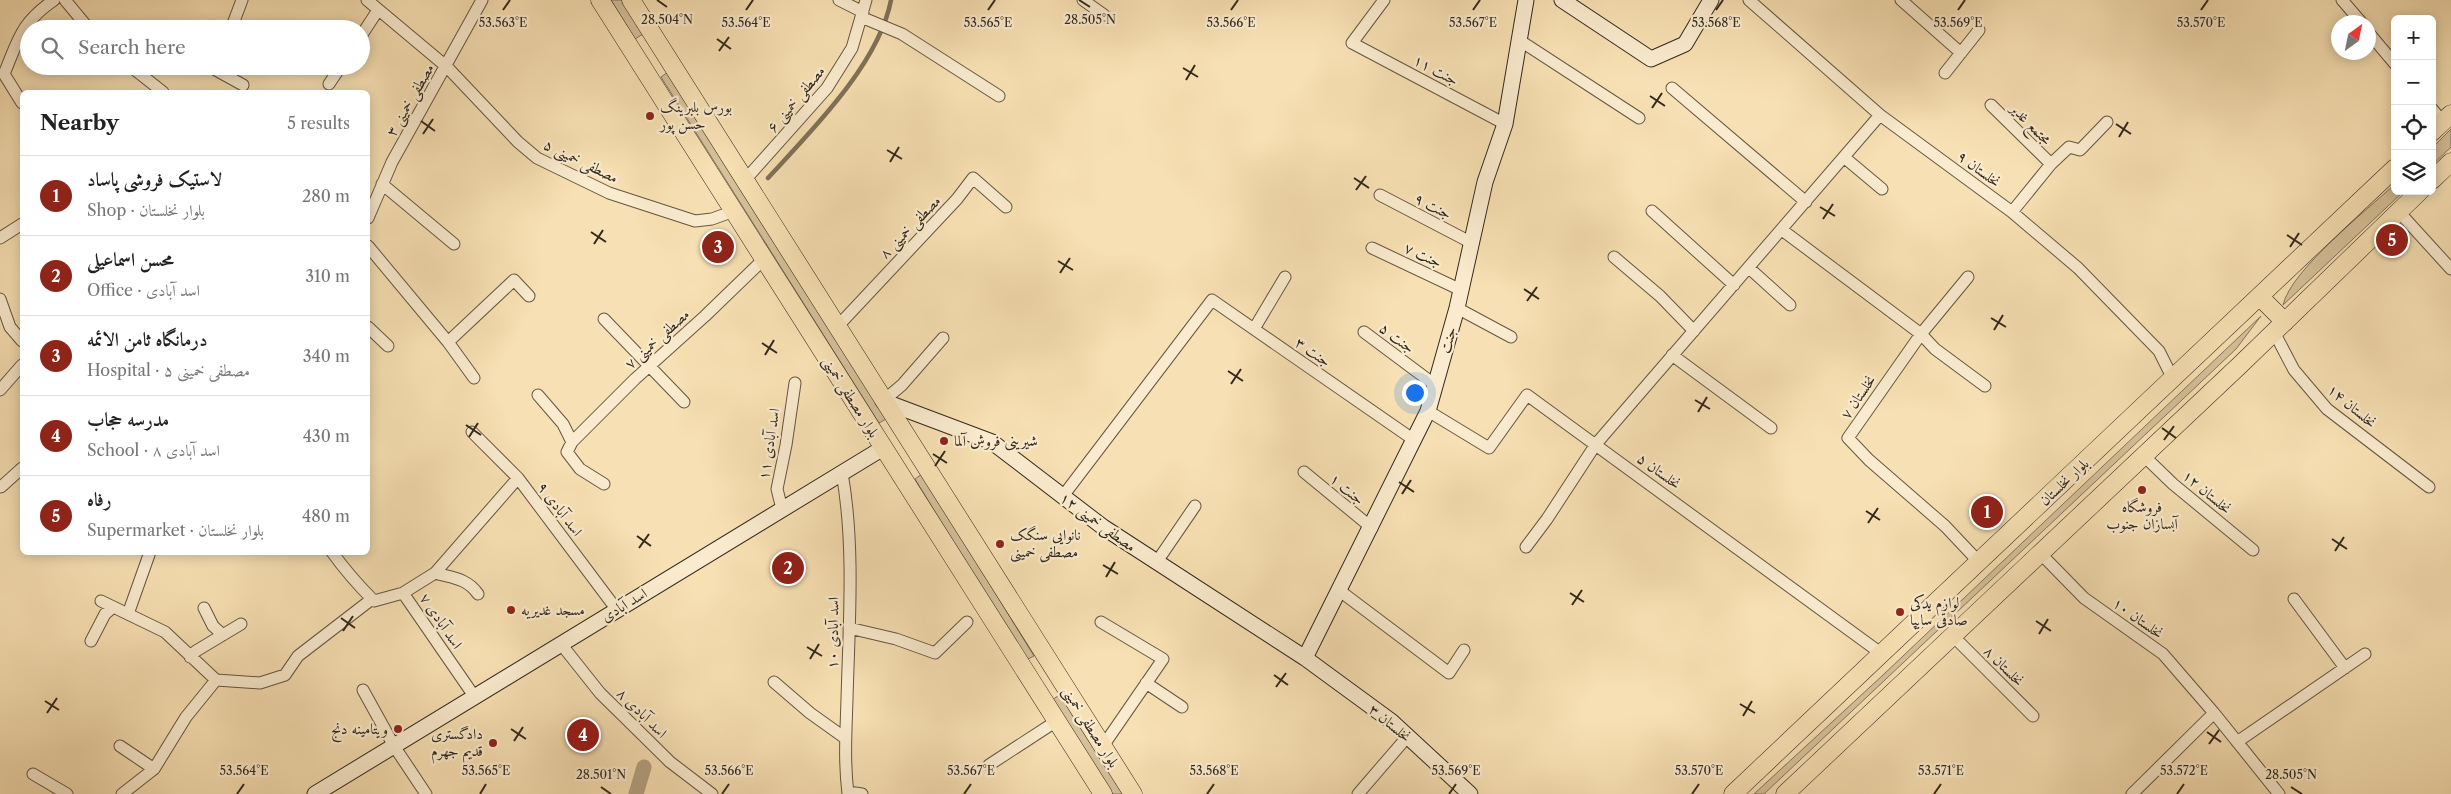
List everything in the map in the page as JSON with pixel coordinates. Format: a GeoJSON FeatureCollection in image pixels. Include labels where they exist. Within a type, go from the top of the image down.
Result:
{"type":"FeatureCollection","features":[{"type":"Feature","properties":{"kind":"main road","name":"بلوار مصطفی خمینی"},"geometry":{"type":"LineString","coordinates":[[600,0],[1055,722],[1103,794]]}},
{"type":"Feature","properties":{"kind":"main road","name":"بلوار مصطفی خمینی"},"geometry":{"type":"LineString","coordinates":[[631,0],[1133,794]]}},
{"type":"Feature","properties":{"kind":"main road"},"geometry":{"type":"LineString","coordinates":[[638,61],[661,48]]}},
{"type":"Feature","properties":{"kind":"main road"},"geometry":{"type":"LineString","coordinates":[[2436,176],[2451,162]]}},
{"type":"Feature","properties":{"kind":"main road","name":"بلوار نخلستان"},"geometry":{"type":"LineString","coordinates":[[1733,794],[2260,298],[2391,172]]}},
{"type":"Feature","properties":{"kind":"main road"},"geometry":{"type":"LineString","coordinates":[[1785,794],[2280,327],[2416,195]]}},
{"type":"Feature","properties":{"kind":"main road"},"geometry":{"type":"LineString","coordinates":[[2260,298],[2280,327]]}},
{"type":"Feature","properties":{"kind":"main road"},"geometry":{"type":"LineString","coordinates":[[882,448],[905,436]]}},
{"type":"Feature","properties":{"kind":"main road"},"geometry":{"type":"LineString","coordinates":[[1035,688],[1057,674]]}},
{"type":"Feature","properties":{"kind":"street"},"geometry":{"type":"LineString","coordinates":[[30,20],[35,13],[54,0]]}},
{"type":"Feature","properties":{"kind":"street"},"geometry":{"type":"LineString","coordinates":[[65,0],[82,20]]}},
{"type":"Feature","properties":{"kind":"street"},"geometry":{"type":"LineString","coordinates":[[234,20],[242,0]]}},
{"type":"Feature","properties":{"kind":"street","name":"مصطفی خمینی ۵"},"geometry":{"type":"LineString","coordinates":[[367,0],[447,66],[518,142],[537,158],[609,193],[695,221],[712,219],[734,211]]}},
{"type":"Feature","properties":{"kind":"street","name":"مصطفی خمینی ۳"},"geometry":{"type":"LineString","coordinates":[[370,213],[382,184],[406,137],[482,0]]}},
{"type":"Feature","properties":{"kind":"street"},"geometry":{"type":"LineString","coordinates":[[839,0],[902,34],[999,96]]}},
{"type":"Feature","properties":{"kind":"street","name":"مصطفی خمینی ۶"},"geometry":{"type":"LineString","coordinates":[[745,180],[827,88],[852,48],[866,0]]}},
{"type":"Feature","properties":{"kind":"street"},"geometry":{"type":"LineString","coordinates":[[1083,0],[1104,15]]}},
{"type":"Feature","properties":{"kind":"street","name":"جنت ۱۱"},"geometry":{"type":"LineString","coordinates":[[1384,0],[1352,43],[1505,124]]}},
{"type":"Feature","properties":{"kind":"street","name":"جنت"},"geometry":{"type":"LineString","coordinates":[[1306,658],[1372,528],[1428,411],[1457,308],[1485,182],[1505,124],[1526,0]]}},
{"type":"Feature","properties":{"kind":"street"},"geometry":{"type":"LineString","coordinates":[[1562,0],[1651,59],[1685,44],[1710,0]]}},
{"type":"Feature","properties":{"kind":"street","name":"نخلستان ۹"},"geometry":{"type":"LineString","coordinates":[[1749,0],[1880,115],[2012,212],[2078,268],[2159,351],[2173,379]]}},
{"type":"Feature","properties":{"kind":"street"},"geometry":{"type":"LineString","coordinates":[[1901,0],[1961,53]]}},
{"type":"Feature","properties":{"kind":"street"},"geometry":{"type":"LineString","coordinates":[[2342,0],[2355,15]]}},
{"type":"Feature","properties":{"kind":"street"},"geometry":{"type":"LineString","coordinates":[[370,22],[378,10]]}},
{"type":"Feature","properties":{"kind":"street"},"geometry":{"type":"LineString","coordinates":[[1945,74],[1979,30]]}},
{"type":"Feature","properties":{"kind":"street"},"geometry":{"type":"LineString","coordinates":[[20,36],[4,74],[20,100]]}},
{"type":"Feature","properties":{"kind":"street"},"geometry":{"type":"LineString","coordinates":[[1519,40],[1639,118]]}},
{"type":"Feature","properties":{"kind":"street"},"geometry":{"type":"LineString","coordinates":[[2376,41],[2392,60]]}},
{"type":"Feature","properties":{"kind":"street"},"geometry":{"type":"LineString","coordinates":[[141,75],[160,90]]}},
{"type":"Feature","properties":{"kind":"street"},"geometry":{"type":"LineString","coordinates":[[225,75],[243,85]]}},
{"type":"Feature","properties":{"kind":"street"},"geometry":{"type":"LineString","coordinates":[[329,84],[335,75]]}},
{"type":"Feature","properties":{"kind":"street"},"geometry":{"type":"LineString","coordinates":[[1672,88],[1806,202]]}},
{"type":"Feature","properties":{"kind":"street","name":"مجتمع غدیر"},"geometry":{"type":"LineString","coordinates":[[1990,105],[2051,164]]}},
{"type":"Feature","properties":{"kind":"street"},"geometry":{"type":"LineString","coordinates":[[1526,547],[1547,519],[1596,444],[1845,158],[1880,115]]}},
{"type":"Feature","properties":{"kind":"street","name":"مجتمع غدیر"},"geometry":{"type":"LineString","coordinates":[[2012,212],[2051,164],[2069,147],[2080,150],[2107,122]]}},
{"type":"Feature","properties":{"kind":"street"},"geometry":{"type":"LineString","coordinates":[[1845,158],[1882,189]]}},
{"type":"Feature","properties":{"kind":"street","name":"مصطفی خمینی ۸"},"geometry":{"type":"LineString","coordinates":[[837,327],[957,199],[973,178],[1006,207]]}},
{"type":"Feature","properties":{"kind":"street"},"geometry":{"type":"LineString","coordinates":[[382,184],[454,244]]}},
{"type":"Feature","properties":{"kind":"street","name":"جنت ۹"},"geometry":{"type":"LineString","coordinates":[[1380,195],[1472,243]]}},
{"type":"Feature","properties":{"kind":"street"},"geometry":{"type":"LineString","coordinates":[[1652,211],[1734,285]]}},
{"type":"Feature","properties":{"kind":"street"},"geometry":{"type":"LineString","coordinates":[[2399,212],[2451,269]]}},
{"type":"Feature","properties":{"kind":"street"},"geometry":{"type":"LineString","coordinates":[[0,238],[20,225]]}},
{"type":"Feature","properties":{"kind":"street"},"geometry":{"type":"LineString","coordinates":[[1782,230],[1921,334],[1935,350],[1985,386]]}},
{"type":"Feature","properties":{"kind":"street"},"geometry":{"type":"LineString","coordinates":[[370,248],[448,342],[474,378]]}},
{"type":"Feature","properties":{"kind":"street","name":"جنت ۷"},"geometry":{"type":"LineString","coordinates":[[1372,248],[1461,290]]}},
{"type":"Feature","properties":{"kind":"street"},"geometry":{"type":"LineString","coordinates":[[1614,258],[1660,296],[1694,331]]}},
{"type":"Feature","properties":{"kind":"street","name":"مصطفی خمینی ۷"},"geometry":{"type":"LineString","coordinates":[[572,442],[649,367],[735,289],[764,259]]}},
{"type":"Feature","properties":{"kind":"street"},"geometry":{"type":"LineString","coordinates":[[1749,268],[1790,305]]}},
{"type":"Feature","properties":{"kind":"street"},"geometry":{"type":"LineString","coordinates":[[1254,329],[1285,277]]}},
{"type":"Feature","properties":{"kind":"street","name":"نخلستان ۷"},"geometry":{"type":"LineString","coordinates":[[1968,277],[1921,334],[1848,438],[1854,447],[1945,526],[1979,562]]}},
{"type":"Feature","properties":{"kind":"street"},"geometry":{"type":"LineString","coordinates":[[448,342],[514,280],[529,296]]}},
{"type":"Feature","properties":{"kind":"street"},"geometry":{"type":"LineString","coordinates":[[0,299],[10,327],[20,339]]}},
{"type":"Feature","properties":{"kind":"street","name":"جنت ۳"},"geometry":{"type":"LineString","coordinates":[[1062,496],[1212,300],[1414,440]]}},
{"type":"Feature","properties":{"kind":"street"},"geometry":{"type":"LineString","coordinates":[[1457,308],[1510,337]]}},
{"type":"Feature","properties":{"kind":"street"},"geometry":{"type":"LineString","coordinates":[[604,319],[684,402]]}},
{"type":"Feature","properties":{"kind":"street","name":"نخلستان ۱۴"},"geometry":{"type":"LineString","coordinates":[[2280,327],[2294,370],[2327,409],[2429,487]]}},
{"type":"Feature","properties":{"kind":"street"},"geometry":{"type":"LineString","coordinates":[[370,329],[388,346]]}},
{"type":"Feature","properties":{"kind":"street","name":"جنت ۵"},"geometry":{"type":"LineString","coordinates":[[1364,332],[1435,385]]}},
{"type":"Feature","properties":{"kind":"street"},"geometry":{"type":"LineString","coordinates":[[883,401],[902,385],[943,338]]}},
{"type":"Feature","properties":{"kind":"street"},"geometry":{"type":"LineString","coordinates":[[1672,356],[1770,428]]}},
{"type":"Feature","properties":{"kind":"street"},"geometry":{"type":"LineString","coordinates":[[0,390],[20,367]]}},
{"type":"Feature","properties":{"kind":"street","name":"اسد آبادی ۱۱"},"geometry":{"type":"LineString","coordinates":[[782,510],[777,489],[795,383]]}},
{"type":"Feature","properties":{"kind":"street"},"geometry":{"type":"LineString","coordinates":[[538,395],[563,424],[572,442],[567,452],[580,469],[604,484]]}},
{"type":"Feature","properties":{"kind":"street","name":"نخلستان ۵"},"geometry":{"type":"LineString","coordinates":[[1428,411],[1489,448],[1527,396],[1596,444],[1882,654]]}},
{"type":"Feature","properties":{"kind":"street","name":"مصطفی خمینی ۱۲"},"geometry":{"type":"LineString","coordinates":[[883,401],[992,442],[1062,496],[1156,564],[1306,658]]}},
{"type":"Feature","properties":{"kind":"street","name":"اسد آبادی ۹"},"geometry":{"type":"LineString","coordinates":[[472,432],[518,478],[617,610]]}},
{"type":"Feature","properties":{"kind":"street","name":"اسد آبادی"},"geometry":{"type":"LineString","coordinates":[[315,794],[882,448]]}},
{"type":"Feature","properties":{"kind":"street","name":"نخلستان ۱۲"},"geometry":{"type":"LineString","coordinates":[[2144,456],[2173,484],[2252,550]]}},
{"type":"Feature","properties":{"kind":"street"},"geometry":{"type":"LineString","coordinates":[[1,487],[20,470]]}},
{"type":"Feature","properties":{"kind":"street","name":"جنت ۱"},"geometry":{"type":"LineString","coordinates":[[1304,472],[1372,528]]}},
{"type":"Feature","properties":{"kind":"street","name":"اسد آبادی ۱۰"},"geometry":{"type":"LineString","coordinates":[[842,473],[848,506],[849,628],[844,760],[848,793]]}},
{"type":"Feature","properties":{"kind":"street"},"geometry":{"type":"LineString","coordinates":[[403,593],[435,573],[518,478]]}},
{"type":"Feature","properties":{"kind":"street"},"geometry":{"type":"LineString","coordinates":[[1156,564],[1196,506]]}},
{"type":"Feature","properties":{"kind":"street","name":"نخلستان ۱۰"},"geometry":{"type":"LineString","coordinates":[[2040,553],[2084,598],[2163,654],[2214,713],[2279,794]]}},
{"type":"Feature","properties":{"kind":"street"},"geometry":{"type":"LineString","coordinates":[[128,614],[149,555]]}},
{"type":"Feature","properties":{"kind":"street"},"geometry":{"type":"LineString","coordinates":[[101,601],[165,632],[216,680],[260,683],[285,675],[298,656],[372,599],[357,586],[351,574],[335,555]]}},
{"type":"Feature","properties":{"kind":"street"},"geometry":{"type":"LineString","coordinates":[[435,573],[461,579],[472,585],[478,594]]}},
{"type":"Feature","properties":{"kind":"street"},"geometry":{"type":"LineString","coordinates":[[1340,590],[1449,672],[1464,650]]}},
{"type":"Feature","properties":{"kind":"street","name":"اسد آبادی ۷"},"geometry":{"type":"LineString","coordinates":[[372,599],[374,601],[403,593],[474,696]]}},
{"type":"Feature","properties":{"kind":"street"},"geometry":{"type":"LineString","coordinates":[[2294,599],[2345,668]]}},
{"type":"Feature","properties":{"kind":"street"},"geometry":{"type":"LineString","coordinates":[[91,641],[105,614],[113,607]]}},
{"type":"Feature","properties":{"kind":"street"},"geometry":{"type":"LineString","coordinates":[[204,608],[213,626],[224,635]]}},
{"type":"Feature","properties":{"kind":"street"},"geometry":{"type":"LineString","coordinates":[[849,628],[896,639],[935,653],[967,622]]}},
{"type":"Feature","properties":{"kind":"street"},"geometry":{"type":"LineString","coordinates":[[1101,622],[1162,659],[1103,746]]}},
{"type":"Feature","properties":{"kind":"street"},"geometry":{"type":"LineString","coordinates":[[190,657],[240,624]]}},
{"type":"Feature","properties":{"kind":"street","name":"نخلستان ۸"},"geometry":{"type":"LineString","coordinates":[[1953,636],[2033,716]]}},
{"type":"Feature","properties":{"kind":"street","name":"اسد آبادی ۸"},"geometry":{"type":"LineString","coordinates":[[561,644],[607,700],[670,762],[712,794]]}},
{"type":"Feature","properties":{"kind":"street"},"geometry":{"type":"LineString","coordinates":[[2237,742],[2365,654]]}},
{"type":"Feature","properties":{"kind":"street","name":"نخلستان ۳"},"geometry":{"type":"LineString","coordinates":[[1306,658],[1391,721],[1470,794]]}},
{"type":"Feature","properties":{"kind":"street"},"geometry":{"type":"LineString","coordinates":[[122,794],[154,769],[186,717],[216,680]]}},
{"type":"Feature","properties":{"kind":"street"},"geometry":{"type":"LineString","coordinates":[[774,682],[810,713],[845,738]]}},
{"type":"Feature","properties":{"kind":"street"},"geometry":{"type":"LineString","coordinates":[[1146,683],[1182,707]]}},
{"type":"Feature","properties":{"kind":"street"},"geometry":{"type":"LineString","coordinates":[[363,690],[394,746],[424,793]]}},
{"type":"Feature","properties":{"kind":"street"},"geometry":{"type":"LineString","coordinates":[[2132,794],[2214,713]]}},
{"type":"Feature","properties":{"kind":"street"},"geometry":{"type":"LineString","coordinates":[[989,765],[1055,722]]}},
{"type":"Feature","properties":{"kind":"street"},"geometry":{"type":"LineString","coordinates":[[1358,794],[1408,736]]}},
{"type":"Feature","properties":{"kind":"street"},"geometry":{"type":"LineString","coordinates":[[120,746],[154,769]]}},
{"type":"Feature","properties":{"kind":"street"},"geometry":{"type":"LineString","coordinates":[[33,774],[68,794]]}},
{"type":"Feature","properties":{"kind":"street"},"geometry":{"type":"LineString","coordinates":[[848,793],[862,794]]}},
{"type":"Feature","properties":{"kind":"shaded area"},"geometry":{"type":"Polygon","coordinates":[[[611,0],[622,0],[643,34],[635,39],[611,0]]]}},
{"type":"Feature","properties":{"kind":"shaded area"},"geometry":{"type":"Polygon","coordinates":[[[668,72],[886,419],[879,423],[661,77],[668,72]]]}},
{"type":"Feature","properties":{"kind":"shaded area"},"geometry":{"type":"Polygon","coordinates":[[[2451,129],[2451,147],[2436,161],[2436,144],[2451,129]]]}},
{"type":"Feature","properties":{"kind":"shaded area"},"geometry":{"type":"Polygon","coordinates":[[[2391,188],[2391,195],[2400,195],[2283,305],[2289,291],[2314,258],[2391,188]]]}},
{"type":"Feature","properties":{"kind":"shaded area"},"geometry":{"type":"Polygon","coordinates":[[[2261,316],[2236,349],[1764,794],[1754,794],[1883,675],[2261,316]]]}},
{"type":"Feature","properties":{"kind":"shaded area"},"geometry":{"type":"Polygon","coordinates":[[[922,474],[1034,656],[1026,660],[915,479],[922,474]]]}},
{"type":"Feature","properties":{"kind":"shaded area"},"geometry":{"type":"Polygon","coordinates":[[[1060,695],[1123,794],[1113,794],[1053,699],[1060,695]]]}},
{"type":"Feature","properties":{"kind":"waterway"},"geometry":{"type":"LineString","coordinates":[[768,178],[823,118],[858,72],[873,48],[884,24],[891,0]]}},
{"type":"Feature","properties":{"kind":"waterway"},"geometry":{"type":"LineString","coordinates":[[636,794],[644,767]]}},
{"type":"Feature","properties":{"kind":"place","name":"بورس بلبرینگ حسن پور"},"geometry":{"type":"Point","coordinates":[650,116]}},
{"type":"Feature","properties":{"kind":"place","name":"رفاه"},"geometry":{"type":"Point","coordinates":[2392,240]}},
{"type":"Feature","properties":{"kind":"place","name":"درمانگاه ثامن الائمه"},"geometry":{"type":"Point","coordinates":[718,247]}},
{"type":"Feature","properties":{"kind":"place","name":"شیرینی فروش آلما"},"geometry":{"type":"Point","coordinates":[944,441]}},
{"type":"Feature","properties":{"kind":"place","name":"فروشگاه آبسازان جنوب"},"geometry":{"type":"Point","coordinates":[2142,490]}},
{"type":"Feature","properties":{"kind":"place","name":"لاستیک فروشی پاساد"},"geometry":{"type":"Point","coordinates":[1987,512]}},
{"type":"Feature","properties":{"kind":"place","name":"نانوایی سنگک مصطفی خمینی"},"geometry":{"type":"Point","coordinates":[1000,544]}},
{"type":"Feature","properties":{"kind":"place","name":"محسن اسماعیلی"},"geometry":{"type":"Point","coordinates":[788,568]}},
{"type":"Feature","properties":{"kind":"place","name":"مسجد غدیریه"},"geometry":{"type":"Point","coordinates":[511,610]}},
{"type":"Feature","properties":{"kind":"place","name":"لوازم یدکی صادقی سایپا"},"geometry":{"type":"Point","coordinates":[1900,612]}},
{"type":"Feature","properties":{"kind":"place","name":"ویتامینه دنج"},"geometry":{"type":"Point","coordinates":[398,729]}},
{"type":"Feature","properties":{"kind":"place","name":"مدرسه حجاب"},"geometry":{"type":"Point","coordinates":[583,735]}},
{"type":"Feature","properties":{"kind":"place","name":"دادگستری قدیم جهرم"},"geometry":{"type":"Point","coordinates":[493,743]}}]}
